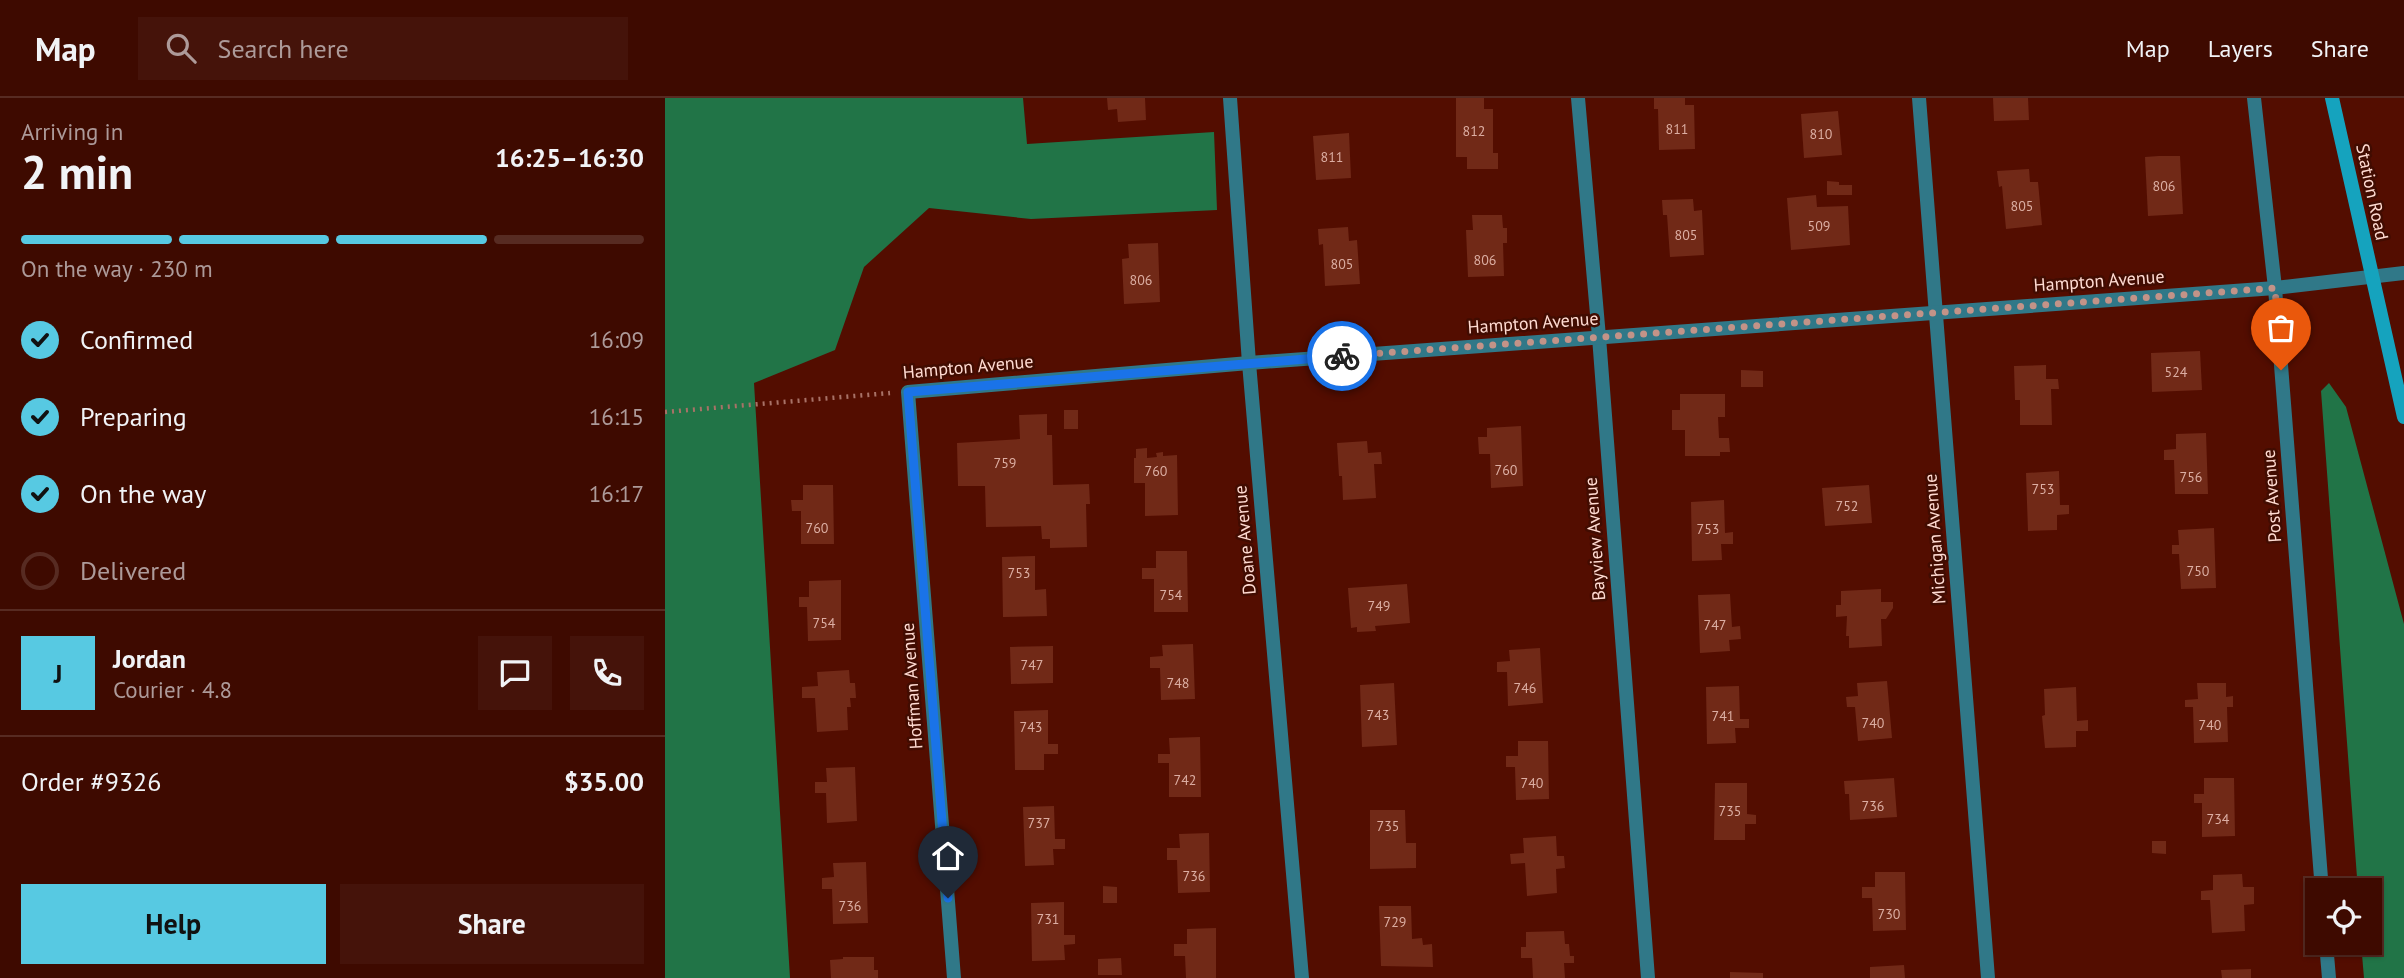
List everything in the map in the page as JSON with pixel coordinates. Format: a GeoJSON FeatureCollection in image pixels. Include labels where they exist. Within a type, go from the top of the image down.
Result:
{"type":"FeatureCollection","features":[{"type":"Feature","properties":{"kind":"main road","name":"Station Road"},"geometry":{"type":"LineString","coordinates":[[2332,98],[2404,417]]}},
{"type":"Feature","properties":{"kind":"street","name":"Doane Avenue"},"geometry":{"type":"LineString","coordinates":[[1230,98],[1249,363],[1302,978]]}},
{"type":"Feature","properties":{"kind":"street","name":"Bayview Avenue"},"geometry":{"type":"LineString","coordinates":[[1578,98],[1648,978]]}},
{"type":"Feature","properties":{"kind":"street","name":"Michigan Avenue"},"geometry":{"type":"LineString","coordinates":[[1919,98],[1988,978]]}},
{"type":"Feature","properties":{"kind":"street","name":"Post Avenue"},"geometry":{"type":"LineString","coordinates":[[2254,98],[2275,288],[2321,878]]}},
{"type":"Feature","properties":{"kind":"street","name":"Hampton Avenue"},"geometry":{"type":"LineString","coordinates":[[908,392],[1249,363],[2275,288],[2404,273]]}},
{"type":"Feature","properties":{"kind":"street","name":"Hoffman Avenue"},"geometry":{"type":"LineString","coordinates":[[908,392],[954,978]]}},
{"type":"Feature","properties":{"kind":"street"},"geometry":{"type":"LineString","coordinates":[[2327,955],[2329,978]]}},
{"type":"Feature","properties":{"kind":"path","name":"Hampton Avenue"},"geometry":{"type":"LineString","coordinates":[[665,412],[908,392]]}},
{"type":"Feature","properties":{"kind":"green space"},"geometry":{"type":"Polygon","coordinates":[[[665,98],[1023,98],[1027,144],[1214,132],[1217,210],[1031,219],[929,208],[864,267],[835,350],[754,383],[790,978],[665,978],[665,98]]]}},
{"type":"Feature","properties":{"kind":"green space"},"geometry":{"type":"Polygon","coordinates":[[[2329,383],[2346,407],[2404,624],[2404,978],[2364,978],[2362,955],[2382,955],[2382,878],[2357,878],[2321,391],[2329,383]]]}},
{"type":"Feature","properties":{"kind":"building"},"geometry":{"type":"Polygon","coordinates":[[[1107,98],[1145,98],[1146,120],[1118,122],[1117,109],[1108,110],[1107,98]]]}},
{"type":"Feature","properties":{"kind":"building"},"geometry":{"type":"Polygon","coordinates":[[[1456,98],[1484,98],[1484,109],[1493,109],[1493,153],[1498,153],[1498,169],[1467,169],[1467,157],[1456,157],[1456,98]]]}},
{"type":"Feature","properties":{"kind":"building"},"geometry":{"type":"Polygon","coordinates":[[[1654,98],[1685,98],[1685,105],[1694,105],[1695,149],[1659,150],[1658,109],[1654,109],[1654,98]]]}},
{"type":"Feature","properties":{"kind":"building"},"geometry":{"type":"Polygon","coordinates":[[[1993,98],[2028,98],[2029,120],[1994,121],[1993,98]]]}},
{"type":"Feature","properties":{"kind":"building"},"geometry":{"type":"Polygon","coordinates":[[[1838,111],[1842,155],[1804,158],[1801,114],[1838,111]]]}},
{"type":"Feature","properties":{"kind":"building"},"geometry":{"type":"Polygon","coordinates":[[[1349,133],[1351,178],[1316,180],[1313,136],[1349,133]]]}},
{"type":"Feature","properties":{"kind":"building"},"geometry":{"type":"Polygon","coordinates":[[[2180,156],[2183,214],[2148,216],[2145,157],[2180,156]]]}},
{"type":"Feature","properties":{"kind":"building"},"geometry":{"type":"Polygon","coordinates":[[[2029,169],[2030,182],[2038,182],[2042,225],[2006,229],[2002,186],[1999,187],[1997,171],[2029,169]]]}},
{"type":"Feature","properties":{"kind":"building"},"geometry":{"type":"Polygon","coordinates":[[[1827,181],[1852,185],[1852,195],[1827,195],[1827,181]]]}},
{"type":"Feature","properties":{"kind":"building"},"geometry":{"type":"Polygon","coordinates":[[[1816,195],[1817,207],[1848,206],[1850,245],[1791,250],[1787,198],[1816,195]]]}},
{"type":"Feature","properties":{"kind":"building"},"geometry":{"type":"Polygon","coordinates":[[[1693,199],[1694,211],[1702,210],[1704,255],[1670,257],[1667,215],[1663,215],[1662,200],[1693,199]]]}},
{"type":"Feature","properties":{"kind":"building"},"geometry":{"type":"Polygon","coordinates":[[[1472,215],[1502,215],[1503,228],[1507,228],[1507,243],[1503,243],[1504,276],[1468,277],[1466,230],[1473,230],[1472,215]]]}},
{"type":"Feature","properties":{"kind":"building"},"geometry":{"type":"Polygon","coordinates":[[[1348,227],[1349,241],[1357,240],[1360,284],[1325,286],[1323,244],[1319,245],[1318,229],[1348,227]]]}},
{"type":"Feature","properties":{"kind":"building"},"geometry":{"type":"Polygon","coordinates":[[[1158,243],[1160,302],[1124,304],[1122,259],[1129,258],[1128,244],[1158,243]]]}},
{"type":"Feature","properties":{"kind":"building"},"geometry":{"type":"Polygon","coordinates":[[[2200,351],[2202,390],[2152,392],[2151,353],[2200,351]]]}},
{"type":"Feature","properties":{"kind":"building"},"geometry":{"type":"Polygon","coordinates":[[[2046,365],[2046,379],[2058,379],[2059,389],[2051,389],[2052,425],[2020,425],[2020,400],[2015,400],[2014,366],[2046,365]]]}},
{"type":"Feature","properties":{"kind":"building"},"geometry":{"type":"Polygon","coordinates":[[[1741,370],[1763,371],[1763,387],[1741,387],[1741,370]]]}},
{"type":"Feature","properties":{"kind":"building"},"geometry":{"type":"Polygon","coordinates":[[[1680,394],[1725,394],[1725,417],[1718,417],[1719,438],[1729,438],[1730,452],[1720,452],[1720,456],[1685,456],[1685,430],[1672,430],[1672,410],[1680,410],[1680,394]]]}},
{"type":"Feature","properties":{"kind":"building"},"geometry":{"type":"Polygon","coordinates":[[[1064,410],[1078,410],[1078,429],[1064,429],[1064,410]]]}},
{"type":"Feature","properties":{"kind":"building"},"geometry":{"type":"Polygon","coordinates":[[[1047,414],[1047,435],[1052,435],[1053,485],[1089,484],[1090,504],[1086,504],[1087,547],[1050,548],[1050,539],[1042,539],[1041,526],[986,527],[985,486],[958,486],[957,443],[1020,439],[1019,415],[1047,414]]]}},
{"type":"Feature","properties":{"kind":"building"},"geometry":{"type":"Polygon","coordinates":[[[1521,426],[1523,486],[1491,488],[1490,454],[1479,454],[1478,437],[1487,437],[1487,428],[1521,426]]]}},
{"type":"Feature","properties":{"kind":"building"},"geometry":{"type":"Polygon","coordinates":[[[2206,433],[2208,494],[2175,494],[2174,460],[2164,460],[2164,450],[2176,449],[2176,434],[2206,433]]]}},
{"type":"Feature","properties":{"kind":"building"},"geometry":{"type":"Polygon","coordinates":[[[1367,441],[1368,453],[1381,452],[1382,464],[1374,464],[1376,498],[1343,500],[1337,443],[1367,441]]]}},
{"type":"Feature","properties":{"kind":"building"},"geometry":{"type":"Polygon","coordinates":[[[1147,448],[1147,458],[1157,457],[1156,453],[1163,452],[1163,456],[1177,455],[1178,515],[1145,516],[1145,483],[1134,483],[1134,458],[1136,449],[1147,448]]]}},
{"type":"Feature","properties":{"kind":"building"},"geometry":{"type":"Polygon","coordinates":[[[2059,471],[2060,505],[2069,505],[2069,514],[2057,515],[2057,530],[2028,531],[2026,473],[2059,471]]]}},
{"type":"Feature","properties":{"kind":"building"},"geometry":{"type":"Polygon","coordinates":[[[803,485],[833,485],[834,544],[801,544],[801,511],[792,511],[791,500],[803,500],[803,485]]]}},
{"type":"Feature","properties":{"kind":"building"},"geometry":{"type":"Polygon","coordinates":[[[1869,485],[1872,523],[1825,526],[1822,488],[1869,485]]]}},
{"type":"Feature","properties":{"kind":"building"},"geometry":{"type":"Polygon","coordinates":[[[1724,500],[1725,533],[1733,532],[1733,544],[1721,544],[1722,560],[1692,561],[1691,502],[1724,500]]]}},
{"type":"Feature","properties":{"kind":"building"},"geometry":{"type":"Polygon","coordinates":[[[2214,528],[2216,588],[2181,589],[2179,554],[2172,554],[2172,545],[2179,545],[2178,530],[2214,528]]]}},
{"type":"Feature","properties":{"kind":"building"},"geometry":{"type":"Polygon","coordinates":[[[1156,551],[1187,551],[1188,612],[1154,612],[1154,579],[1142,579],[1142,568],[1156,568],[1156,551]]]}},
{"type":"Feature","properties":{"kind":"building"},"geometry":{"type":"Polygon","coordinates":[[[1035,556],[1035,590],[1046,589],[1047,616],[1003,617],[1002,557],[1035,556]]]}},
{"type":"Feature","properties":{"kind":"building"},"geometry":{"type":"Polygon","coordinates":[[[841,580],[841,640],[808,641],[807,607],[799,607],[799,597],[809,597],[809,581],[841,580]]]}},
{"type":"Feature","properties":{"kind":"building"},"geometry":{"type":"Polygon","coordinates":[[[1407,584],[1410,623],[1375,626],[1376,631],[1357,632],[1357,627],[1351,628],[1348,588],[1407,584]]]}},
{"type":"Feature","properties":{"kind":"building"},"geometry":{"type":"Polygon","coordinates":[[[1881,589],[1881,602],[1893,602],[1893,608],[1886,619],[1881,619],[1882,646],[1849,648],[1849,636],[1846,636],[1847,616],[1836,617],[1836,605],[1841,605],[1841,591],[1881,589]]]}},
{"type":"Feature","properties":{"kind":"building"},"geometry":{"type":"Polygon","coordinates":[[[1730,594],[1732,627],[1740,626],[1741,639],[1729,640],[1730,651],[1700,653],[1698,595],[1730,594]]]}},
{"type":"Feature","properties":{"kind":"building"},"geometry":{"type":"Polygon","coordinates":[[[1193,644],[1195,699],[1161,700],[1160,668],[1150,668],[1150,657],[1163,656],[1162,645],[1193,644]]]}},
{"type":"Feature","properties":{"kind":"building"},"geometry":{"type":"Polygon","coordinates":[[[1053,646],[1053,683],[1011,684],[1010,647],[1053,646]]]}},
{"type":"Feature","properties":{"kind":"building"},"geometry":{"type":"Polygon","coordinates":[[[1540,648],[1543,703],[1508,706],[1507,672],[1497,672],[1497,662],[1510,661],[1509,650],[1540,648]]]}},
{"type":"Feature","properties":{"kind":"building"},"geometry":{"type":"Polygon","coordinates":[[[849,670],[850,683],[855,683],[856,698],[850,698],[851,707],[847,707],[848,730],[817,732],[815,698],[802,698],[802,687],[818,686],[817,672],[849,670]]]}},
{"type":"Feature","properties":{"kind":"building"},"geometry":{"type":"Polygon","coordinates":[[[1887,681],[1892,738],[1858,741],[1855,707],[1847,707],[1846,697],[1858,696],[1857,683],[1887,681]]]}},
{"type":"Feature","properties":{"kind":"building"},"geometry":{"type":"Polygon","coordinates":[[[1394,683],[1397,745],[1362,747],[1360,685],[1394,683]]]}},
{"type":"Feature","properties":{"kind":"building"},"geometry":{"type":"Polygon","coordinates":[[[2197,683],[2226,683],[2226,697],[2233,696],[2233,707],[2227,707],[2228,742],[2194,743],[2193,707],[2185,707],[2185,700],[2198,699],[2197,683]]]}},
{"type":"Feature","properties":{"kind":"building"},"geometry":{"type":"Polygon","coordinates":[[[1739,686],[1740,719],[1749,719],[1749,728],[1735,728],[1736,743],[1707,744],[1706,687],[1739,686]]]}},
{"type":"Feature","properties":{"kind":"building"},"geometry":{"type":"Polygon","coordinates":[[[2076,687],[2077,721],[2088,720],[2088,731],[2076,731],[2076,747],[2045,748],[2042,716],[2045,715],[2044,689],[2076,687]]]}},
{"type":"Feature","properties":{"kind":"building"},"geometry":{"type":"Polygon","coordinates":[[[1048,710],[1048,744],[1058,744],[1058,754],[1044,754],[1044,770],[1015,770],[1014,711],[1048,710]]]}},
{"type":"Feature","properties":{"kind":"building"},"geometry":{"type":"Polygon","coordinates":[[[1200,737],[1201,797],[1169,797],[1169,763],[1158,763],[1158,754],[1170,754],[1169,738],[1200,737]]]}},
{"type":"Feature","properties":{"kind":"building"},"geometry":{"type":"Polygon","coordinates":[[[1518,741],[1548,741],[1549,799],[1516,800],[1515,767],[1506,767],[1506,756],[1518,756],[1518,741]]]}},
{"type":"Feature","properties":{"kind":"building"},"geometry":{"type":"Polygon","coordinates":[[[855,767],[857,821],[827,823],[826,793],[815,793],[815,782],[827,782],[826,768],[855,767]]]}},
{"type":"Feature","properties":{"kind":"building"},"geometry":{"type":"Polygon","coordinates":[[[1894,778],[1897,817],[1850,820],[1849,794],[1845,794],[1844,781],[1894,778]]]}},
{"type":"Feature","properties":{"kind":"building"},"geometry":{"type":"Polygon","coordinates":[[[2204,778],[2234,778],[2235,836],[2202,837],[2202,803],[2194,803],[2194,794],[2204,794],[2204,778]]]}},
{"type":"Feature","properties":{"kind":"building"},"geometry":{"type":"Polygon","coordinates":[[[1715,783],[1747,783],[1747,814],[1756,815],[1756,824],[1745,824],[1745,840],[1714,840],[1715,783]]]}},
{"type":"Feature","properties":{"kind":"building"},"geometry":{"type":"Polygon","coordinates":[[[1054,806],[1055,839],[1065,839],[1065,849],[1053,849],[1054,865],[1025,866],[1023,807],[1054,806]]]}},
{"type":"Feature","properties":{"kind":"building"},"geometry":{"type":"Polygon","coordinates":[[[1370,810],[1405,810],[1406,843],[1416,843],[1416,868],[1370,869],[1370,810]]]}},
{"type":"Feature","properties":{"kind":"building"},"geometry":{"type":"Polygon","coordinates":[[[1209,833],[1210,892],[1178,893],[1177,860],[1167,860],[1167,848],[1180,848],[1179,834],[1209,833]]]}},
{"type":"Feature","properties":{"kind":"building"},"geometry":{"type":"Polygon","coordinates":[[[1556,836],[1557,856],[1564,856],[1565,868],[1556,869],[1557,893],[1527,896],[1525,863],[1511,864],[1510,854],[1524,853],[1523,838],[1556,836]]]}},
{"type":"Feature","properties":{"kind":"building"},"geometry":{"type":"Polygon","coordinates":[[[2152,841],[2166,841],[2166,854],[2152,853],[2152,841]]]}},
{"type":"Feature","properties":{"kind":"building"},"geometry":{"type":"Polygon","coordinates":[[[866,862],[868,923],[833,924],[832,889],[822,889],[822,878],[834,877],[833,863],[866,862]]]}},
{"type":"Feature","properties":{"kind":"building"},"geometry":{"type":"Polygon","coordinates":[[[1875,872],[1905,872],[1906,930],[1873,931],[1872,898],[1862,898],[1862,887],[1875,887],[1875,872]]]}},
{"type":"Feature","properties":{"kind":"building"},"geometry":{"type":"Polygon","coordinates":[[[2242,874],[2243,887],[2254,887],[2254,904],[2244,905],[2245,931],[2212,933],[2210,900],[2201,900],[2201,891],[2213,890],[2213,875],[2242,874]]]}},
{"type":"Feature","properties":{"kind":"building"},"geometry":{"type":"Polygon","coordinates":[[[1103,886],[1117,887],[1117,903],[1103,903],[1103,886]]]}},
{"type":"Feature","properties":{"kind":"building"},"geometry":{"type":"Polygon","coordinates":[[[1064,902],[1064,935],[1075,935],[1075,944],[1064,945],[1065,960],[1032,961],[1031,903],[1064,902]]]}},
{"type":"Feature","properties":{"kind":"building"},"geometry":{"type":"Polygon","coordinates":[[[1379,906],[1411,906],[1412,939],[1422,938],[1423,945],[1432,944],[1433,967],[1381,966],[1379,906]]]}},
{"type":"Feature","properties":{"kind":"building"},"geometry":{"type":"Polygon","coordinates":[[[1216,928],[1216,978],[1186,978],[1185,956],[1174,956],[1174,944],[1187,944],[1187,929],[1216,928]]]}},
{"type":"Feature","properties":{"kind":"building"},"geometry":{"type":"Polygon","coordinates":[[[1564,931],[1565,944],[1569,944],[1570,956],[1574,956],[1574,963],[1564,963],[1565,978],[1533,978],[1532,958],[1521,958],[1521,947],[1526,947],[1526,932],[1564,931]]]}},
{"type":"Feature","properties":{"kind":"building"},"geometry":{"type":"Polygon","coordinates":[[[843,957],[874,957],[874,970],[878,970],[878,978],[831,978],[830,960],[843,957]]]}},
{"type":"Feature","properties":{"kind":"building"},"geometry":{"type":"Polygon","coordinates":[[[1121,958],[1122,975],[1098,975],[1098,959],[1121,958]]]}},
{"type":"Feature","properties":{"kind":"building"},"geometry":{"type":"Polygon","coordinates":[[[1904,965],[1905,978],[1870,978],[1870,967],[1904,965]]]}},
{"type":"Feature","properties":{"kind":"building"},"geometry":{"type":"Polygon","coordinates":[[[2251,969],[2251,978],[2222,978],[2221,970],[2251,969]]]}},
{"type":"Feature","properties":{"kind":"building"},"geometry":{"type":"Polygon","coordinates":[[[1730,972],[1763,973],[1763,978],[1730,978],[1730,972]]]}},
{"type":"Feature","properties":{"kind":"way so far"},"geometry":{"type":"LineString","coordinates":[[1342,356],[2275,288],[2281,370]]}},
{"type":"Feature","properties":{"kind":"route"},"geometry":{"type":"LineString","coordinates":[[948,898],[908,392],[1342,356]]}}]}
